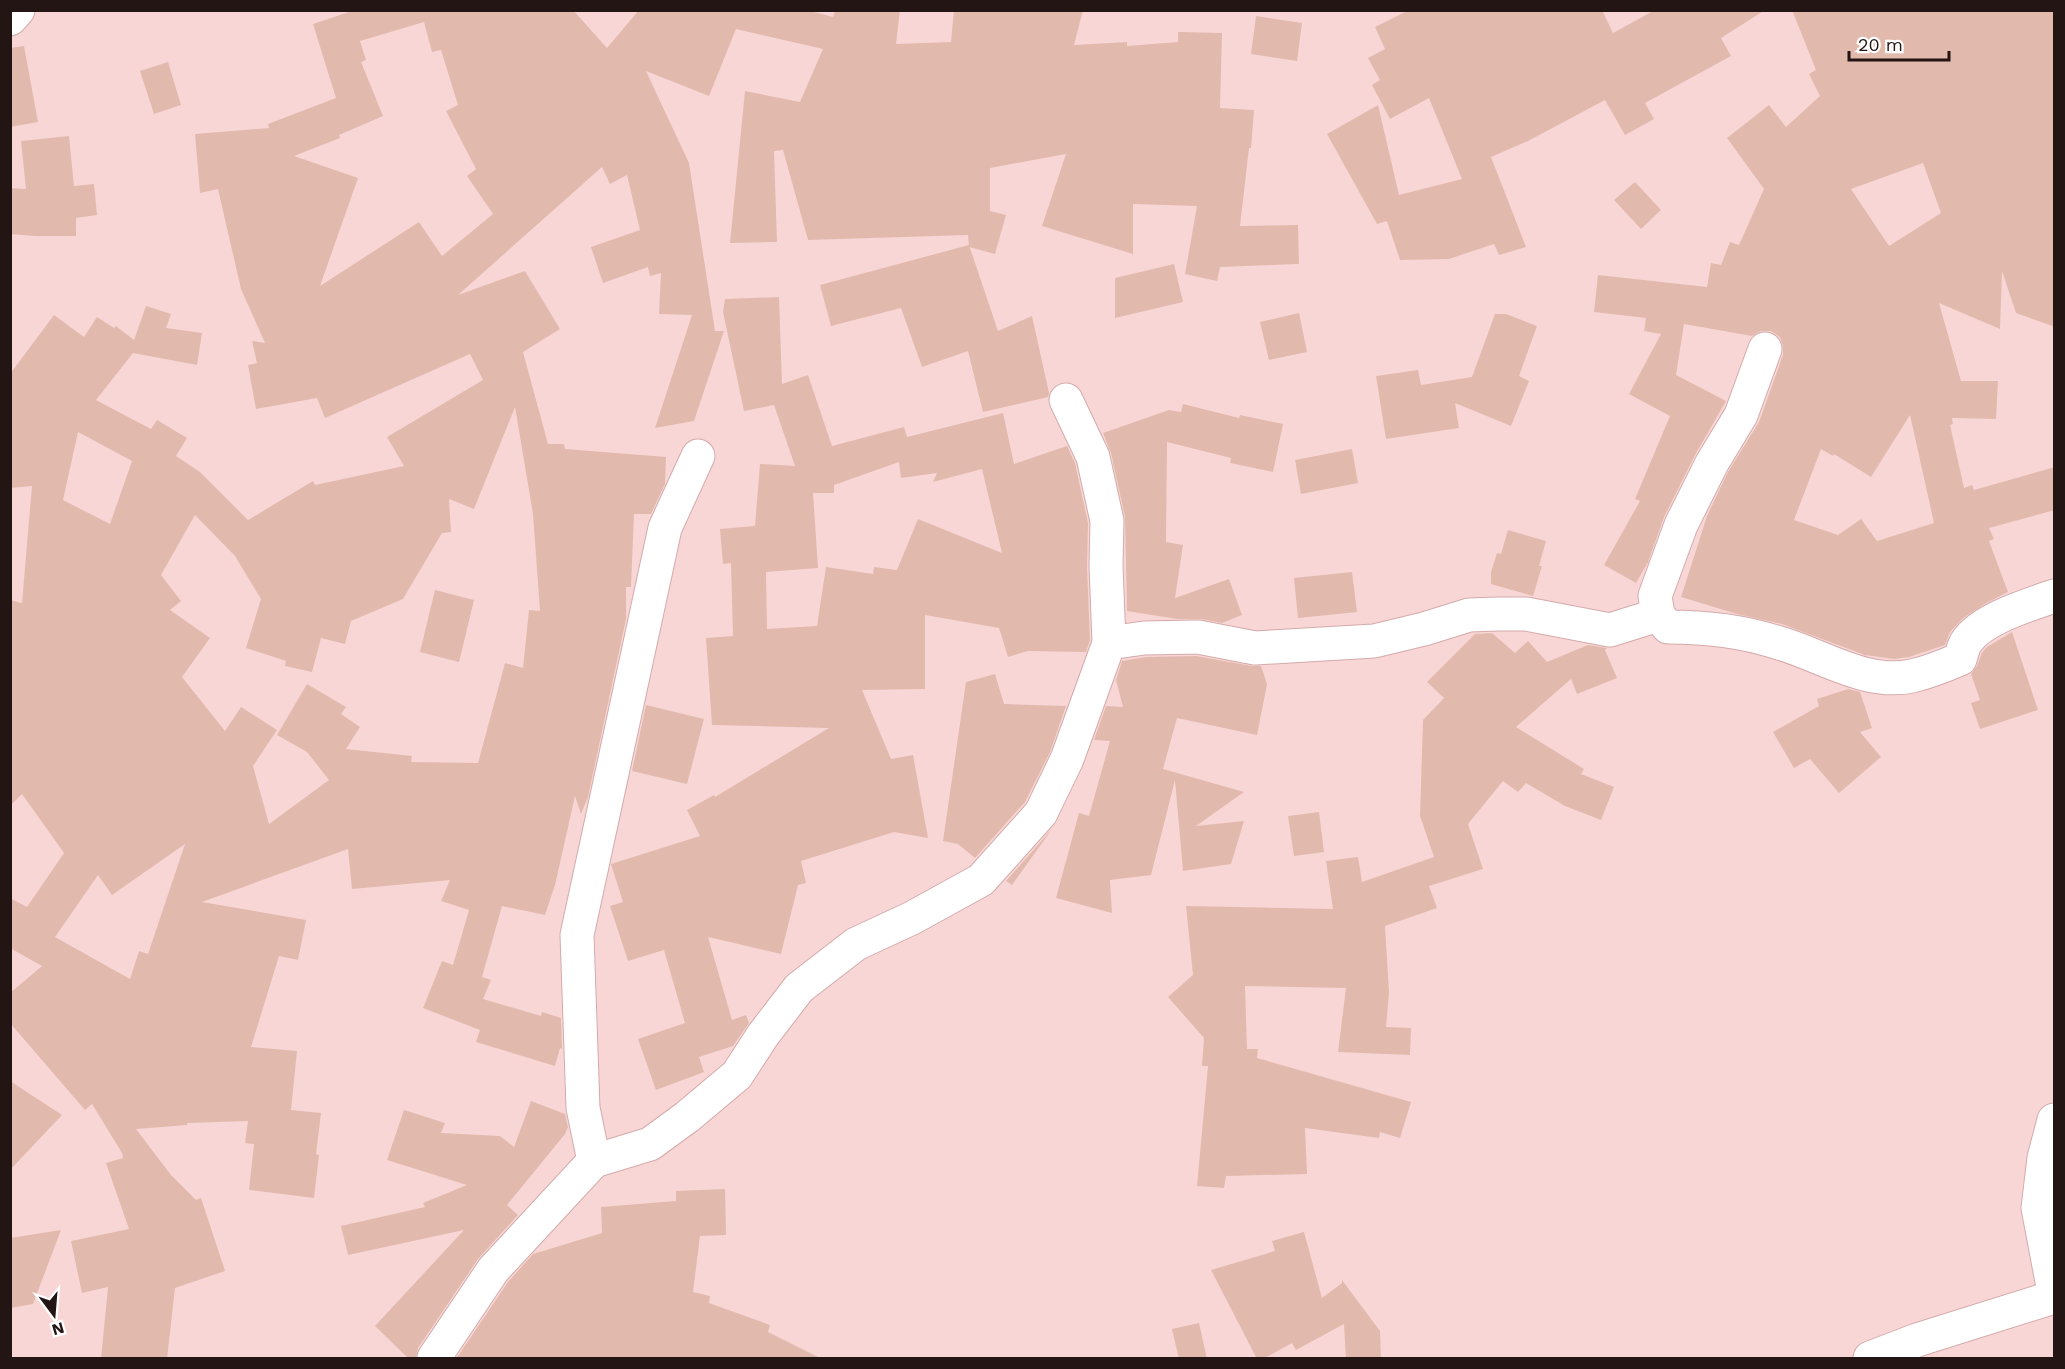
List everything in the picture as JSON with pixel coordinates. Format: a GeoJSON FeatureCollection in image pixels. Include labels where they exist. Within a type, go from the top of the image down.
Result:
{"type":"FeatureCollection","features":[{"type":"Feature","properties":{"kind":"street"},"geometry":{"type":"LineString","coordinates":[[10,19],[18,10]]}},
{"type":"Feature","properties":{"kind":"street"},"geometry":{"type":"LineString","coordinates":[[1765,350],[1741,415],[1712,463],[1681,525],[1655,596],[1658,615],[1668,627],[1701,627],[1755,636],[1805,652],[1837,666],[1883,677],[1910,676],[1960,659],[1967,642],[1984,625],[2055,596]]}},
{"type":"Feature","properties":{"kind":"street"},"geometry":{"type":"LineString","coordinates":[[434,1359],[493,1270],[594,1161],[650,1144],[687,1117],[737,1075],[763,1035],[799,988],[856,944],[912,918],[981,880],[1041,813],[1067,759],[1109,643],[1107,521],[1093,457],[1066,400]]}},
{"type":"Feature","properties":{"kind":"street"},"geometry":{"type":"LineString","coordinates":[[594,1161],[583,1108],[577,935],[665,528],[698,456]]}},
{"type":"Feature","properties":{"kind":"street"},"geometry":{"type":"LineString","coordinates":[[1109,643],[1144,638],[1198,637],[1255,648],[1374,641],[1469,615],[1498,614],[1526,614],[1610,630],[1658,615]]}},
{"type":"Feature","properties":{"kind":"street"},"geometry":{"type":"LineString","coordinates":[[2055,1120],[2044,1158],[2038,1208],[2055,1292]]}},
{"type":"Feature","properties":{"kind":"street"},"geometry":{"type":"LineString","coordinates":[[1870,1359],[1917,1340],[2055,1297]]}},
{"type":"Feature","properties":{"kind":"building"},"geometry":{"type":"Polygon","coordinates":[[[355,10],[573,10],[607,48],[639,10],[806,10],[833,17],[835,10],[900,10],[896,44],[951,42],[954,10],[1083,10],[1074,45],[1127,42],[1127,46],[1178,42],[1178,32],[1222,33],[1220,108],[1254,110],[1240,226],[1298,225],[1299,264],[1220,267],[1217,281],[1185,274],[1197,206],[1133,204],[1133,254],[1042,226],[1066,154],[990,168],[990,211],[1006,215],[995,254],[969,247],[968,235],[808,240],[783,150],[774,151],[777,242],[730,243],[745,91],[800,102],[823,49],[736,29],[709,96],[646,71],[689,163],[715,331],[724,331],[694,421],[655,428],[692,315],[659,314],[661,273],[650,276],[648,267],[603,283],[591,247],[640,230],[627,175],[610,184],[602,167],[458,295],[525,271],[560,329],[523,352],[548,444],[564,444],[565,449],[666,457],[665,484],[651,514],[634,514],[631,587],[626,587],[626,619],[588,797],[581,814],[575,796],[555,885],[545,915],[502,906],[482,977],[491,980],[483,999],[541,1016],[542,1012],[561,1018],[562,1049],[560,1048],[555,1066],[476,1042],[480,1030],[423,1008],[442,961],[453,965],[469,910],[441,901],[450,880],[352,889],[348,849],[202,902],[306,920],[298,960],[279,956],[251,1047],[297,1051],[291,1110],[321,1113],[314,1198],[249,1190],[254,1144],[245,1143],[248,1121],[187,1123],[187,1125],[136,1129],[171,1175],[196,1200],[201,1198],[225,1271],[175,1288],[167,1359],[101,1359],[108,1287],[82,1293],[71,1241],[129,1229],[106,1163],[123,1158],[122,1153],[92,1104],[85,1110],[10,1023],[10,993],[42,966],[10,948],[10,898],[27,907],[64,853],[22,794],[10,806],[10,600],[22,603],[32,486],[10,488],[10,374],[54,315],[84,337],[97,317],[114,328],[116,326],[134,340],[146,306],[171,314],[166,328],[202,333],[197,365],[133,353],[96,400],[151,429],[157,420],[187,438],[176,456],[200,472],[248,520],[313,481],[315,485],[404,466],[387,437],[483,380],[470,354],[325,418],[317,398],[256,409],[248,365],[257,363],[252,341],[265,343],[241,289],[218,189],[200,193],[195,134],[269,128],[268,124],[336,98],[313,24],[355,10]],[[424,22],[360,41],[366,60],[361,62],[383,116],[339,135],[340,138],[294,156],[358,178],[320,286],[419,222],[442,256],[493,214],[467,176],[476,169],[446,111],[458,105],[441,50],[432,52],[424,22]],[[515,407],[474,509],[449,499],[451,532],[442,533],[403,599],[351,621],[345,644],[321,638],[312,672],[285,666],[286,661],[246,648],[261,599],[235,556],[195,515],[161,575],[181,601],[170,610],[210,638],[182,677],[225,731],[241,707],[277,730],[253,766],[269,824],[329,780],[307,752],[277,735],[307,684],[346,707],[341,714],[360,727],[346,749],[412,756],[411,762],[478,763],[505,663],[523,668],[529,610],[540,611],[533,514],[515,407]],[[78,432],[63,500],[110,524],[132,461],[78,432]],[[185,844],[112,895],[98,875],[55,937],[130,979],[139,951],[148,954],[185,844]]]}},
{"type":"Feature","properties":{"kind":"building"},"geometry":{"type":"Polygon","coordinates":[[[1409,10],[1602,10],[1613,33],[1655,10],[1765,10],[1721,38],[1731,56],[1645,103],[1654,119],[1625,135],[1605,100],[1528,141],[1491,157],[1526,247],[1499,255],[1494,244],[1449,259],[1400,260],[1387,221],[1377,224],[1327,134],[1378,105],[1399,195],[1462,179],[1429,98],[1390,119],[1372,85],[1380,80],[1368,58],[1385,49],[1375,27],[1409,10]]]}},
{"type":"Feature","properties":{"kind":"building"},"geometry":{"type":"Polygon","coordinates":[[[1792,10],[2055,10],[2055,327],[2016,313],[2002,271],[2000,329],[1939,303],[1961,381],[1998,381],[1996,419],[1952,418],[1953,424],[1950,425],[1964,488],[1972,485],[1974,490],[2055,467],[2055,510],[1989,528],[1994,539],[1989,541],[2008,592],[1963,618],[1950,632],[1945,645],[1909,657],[1894,659],[1865,655],[1782,624],[1737,614],[1681,597],[1707,516],[1728,472],[1759,422],[1783,355],[1780,337],[1771,331],[1761,331],[1752,336],[1684,324],[1676,375],[1726,401],[1695,455],[1664,517],[1648,562],[1636,583],[1604,565],[1640,501],[1635,499],[1670,416],[1629,394],[1661,334],[1644,331],[1646,318],[1594,312],[1598,275],[1707,287],[1711,263],[1721,265],[1730,242],[1739,245],[1764,189],[1727,138],[1769,105],[1786,127],[1820,96],[1809,74],[1816,70],[1792,10]],[[1923,163],[1851,189],[1889,246],[1941,213],[1923,163]],[[1910,415],[1871,477],[1834,454],[1833,456],[1821,449],[1794,520],[1838,535],[1861,519],[1877,541],[1934,523],[1910,415]]]}},
{"type":"Feature","properties":{"kind":"building"},"geometry":{"type":"Polygon","coordinates":[[[1256,16],[1302,23],[1297,61],[1251,54],[1256,16]]]}},
{"type":"Feature","properties":{"kind":"building"},"geometry":{"type":"Polygon","coordinates":[[[24,46],[38,122],[10,127],[10,48],[24,46]]]}},
{"type":"Feature","properties":{"kind":"building"},"geometry":{"type":"Polygon","coordinates":[[[168,62],[181,105],[154,114],[140,71],[168,62]]]}},
{"type":"Feature","properties":{"kind":"building"},"geometry":{"type":"Polygon","coordinates":[[[69,136],[74,186],[94,184],[97,215],[76,218],[76,236],[10,234],[10,188],[26,189],[21,141],[69,136]]]}},
{"type":"Feature","properties":{"kind":"building"},"geometry":{"type":"Polygon","coordinates":[[[1635,182],[1661,210],[1641,229],[1614,200],[1635,182]]]}},
{"type":"Feature","properties":{"kind":"building"},"geometry":{"type":"Polygon","coordinates":[[[969,245],[998,331],[1032,316],[1048,397],[983,412],[968,351],[922,367],[901,308],[831,326],[820,285],[969,245]]]}},
{"type":"Feature","properties":{"kind":"building"},"geometry":{"type":"Polygon","coordinates":[[[1174,264],[1183,302],[1115,318],[1115,278],[1174,264]]]}},
{"type":"Feature","properties":{"kind":"building"},"geometry":{"type":"Polygon","coordinates":[[[779,297],[782,384],[808,375],[832,446],[904,427],[907,437],[1003,413],[1014,464],[1067,446],[1075,463],[1088,523],[1090,640],[1086,652],[1028,651],[1008,657],[999,628],[925,615],[925,689],[862,690],[891,759],[913,755],[928,838],[894,832],[801,861],[806,883],[798,885],[781,954],[708,937],[732,1020],[746,1015],[749,1023],[733,1046],[699,1057],[704,1072],[656,1090],[638,1039],[685,1023],[664,950],[628,961],[610,906],[623,902],[611,864],[700,836],[687,810],[714,795],[715,797],[829,728],[712,725],[706,638],[733,636],[731,563],[723,564],[720,529],[755,526],[760,464],[795,466],[774,405],[744,411],[723,312],[725,299],[779,297]],[[899,462],[834,485],[834,493],[813,493],[818,568],[766,572],[767,629],[817,626],[826,567],[873,574],[874,567],[897,570],[918,519],[1002,553],[982,469],[933,482],[937,473],[901,478],[899,462]]]}},
{"type":"Feature","properties":{"kind":"building"},"geometry":{"type":"Polygon","coordinates":[[[1299,313],[1307,352],[1269,360],[1260,322],[1299,313]]]}},
{"type":"Feature","properties":{"kind":"building"},"geometry":{"type":"Polygon","coordinates":[[[1495,314],[1506,314],[1537,326],[1519,376],[1529,381],[1511,426],[1455,403],[1459,428],[1386,439],[1376,376],[1418,370],[1421,385],[1472,377],[1495,314]]]}},
{"type":"Feature","properties":{"kind":"building"},"geometry":{"type":"Polygon","coordinates":[[[1183,404],[1239,418],[1240,415],[1283,424],[1273,472],[1230,463],[1231,458],[1167,442],[1166,542],[1183,545],[1175,598],[1229,579],[1242,615],[1222,623],[1127,611],[1125,517],[1111,453],[1103,433],[1169,410],[1181,412],[1183,404]]]}},
{"type":"Feature","properties":{"kind":"building"},"geometry":{"type":"Polygon","coordinates":[[[1352,449],[1358,483],[1301,494],[1295,460],[1352,449]]]}},
{"type":"Feature","properties":{"kind":"building"},"geometry":{"type":"Polygon","coordinates":[[[1508,530],[1546,541],[1539,566],[1542,566],[1533,596],[1491,584],[1491,572],[1497,553],[1501,554],[1508,530]]]}},
{"type":"Feature","properties":{"kind":"building"},"geometry":{"type":"Polygon","coordinates":[[[1352,572],[1357,612],[1298,618],[1294,578],[1352,572]]]}},
{"type":"Feature","properties":{"kind":"building"},"geometry":{"type":"Polygon","coordinates":[[[435,590],[474,600],[459,662],[420,652],[435,590]]]}},
{"type":"Feature","properties":{"kind":"building"},"geometry":{"type":"Polygon","coordinates":[[[2012,632],[2038,710],[1980,729],[1971,703],[1980,700],[1971,674],[1987,647],[2012,632]]]}},
{"type":"Feature","properties":{"kind":"building"},"geometry":{"type":"Polygon","coordinates":[[[1492,633],[1515,653],[1528,641],[1547,662],[1588,645],[1607,648],[1605,650],[1617,678],[1577,694],[1571,679],[1516,727],[1584,769],[1581,774],[1614,787],[1601,820],[1565,806],[1526,783],[1518,792],[1503,781],[1468,824],[1483,869],[1429,886],[1437,908],[1385,926],[1389,992],[1386,1027],[1411,1028],[1410,1055],[1338,1052],[1346,988],[1245,986],[1247,1049],[1258,1049],[1257,1058],[1411,1102],[1400,1138],[1380,1132],[1379,1138],[1305,1128],[1307,1174],[1226,1176],[1224,1188],[1197,1186],[1208,1066],[1202,1066],[1204,1038],[1168,997],[1193,975],[1186,906],[1333,909],[1326,861],[1358,857],[1362,882],[1434,857],[1420,816],[1423,720],[1444,698],[1427,682],[1475,634],[1492,633]]]}},
{"type":"Feature","properties":{"kind":"building"},"geometry":{"type":"Polygon","coordinates":[[[1196,656],[1261,666],[1267,684],[1257,735],[1177,718],[1163,769],[1244,792],[1196,826],[1244,821],[1231,864],[1183,871],[1175,780],[1151,875],[1110,880],[1112,913],[1056,898],[1079,813],[1089,816],[1110,741],[1094,740],[1106,706],[1123,707],[1116,680],[1122,661],[1146,657],[1196,656]]]}},
{"type":"Feature","properties":{"kind":"building"},"geometry":{"type":"Polygon","coordinates":[[[995,674],[1004,704],[1066,706],[1050,752],[1025,802],[975,858],[958,844],[943,841],[966,682],[995,674]]]}},
{"type":"Feature","properties":{"kind":"building"},"geometry":{"type":"Polygon","coordinates":[[[1848,689],[1860,692],[1872,728],[1860,732],[1881,757],[1839,793],[1810,759],[1794,768],[1773,732],[1819,706],[1817,699],[1848,689]]]}},
{"type":"Feature","properties":{"kind":"building"},"geometry":{"type":"Polygon","coordinates":[[[646,705],[704,719],[687,784],[632,771],[646,705]]]}},
{"type":"Feature","properties":{"kind":"building"},"geometry":{"type":"Polygon","coordinates":[[[1319,812],[1324,852],[1294,856],[1288,816],[1319,812]]]}},
{"type":"Feature","properties":{"kind":"building"},"geometry":{"type":"Polygon","coordinates":[[[1052,829],[1012,885],[1006,881],[1052,829]]]}},
{"type":"Feature","properties":{"kind":"building"},"geometry":{"type":"Polygon","coordinates":[[[10,1081],[62,1115],[10,1170],[10,1081]]]}},
{"type":"Feature","properties":{"kind":"building"},"geometry":{"type":"Polygon","coordinates":[[[531,1101],[565,1114],[568,1127],[565,1134],[507,1205],[518,1215],[478,1259],[418,1348],[416,1359],[409,1359],[375,1326],[464,1230],[348,1255],[341,1226],[425,1207],[423,1203],[467,1185],[387,1160],[404,1110],[445,1123],[441,1133],[500,1136],[514,1147],[531,1101]]]}},
{"type":"Feature","properties":{"kind":"building"},"geometry":{"type":"Polygon","coordinates":[[[725,1189],[726,1235],[700,1236],[693,1292],[710,1296],[709,1303],[770,1325],[768,1332],[822,1359],[456,1359],[508,1282],[533,1254],[602,1233],[601,1207],[676,1201],[676,1191],[725,1189]]]}},
{"type":"Feature","properties":{"kind":"building"},"geometry":{"type":"Polygon","coordinates":[[[61,1230],[33,1304],[10,1308],[10,1238],[61,1230]]]}},
{"type":"Feature","properties":{"kind":"building"},"geometry":{"type":"Polygon","coordinates":[[[1304,1232],[1322,1298],[1342,1283],[1342,1280],[1380,1331],[1381,1359],[1346,1359],[1344,1324],[1296,1350],[1292,1343],[1263,1359],[1257,1359],[1211,1270],[1275,1251],[1272,1241],[1304,1232]]]}},
{"type":"Feature","properties":{"kind":"building"},"geometry":{"type":"Polygon","coordinates":[[[1199,1323],[1207,1359],[1179,1359],[1172,1329],[1199,1323]]]}}]}
